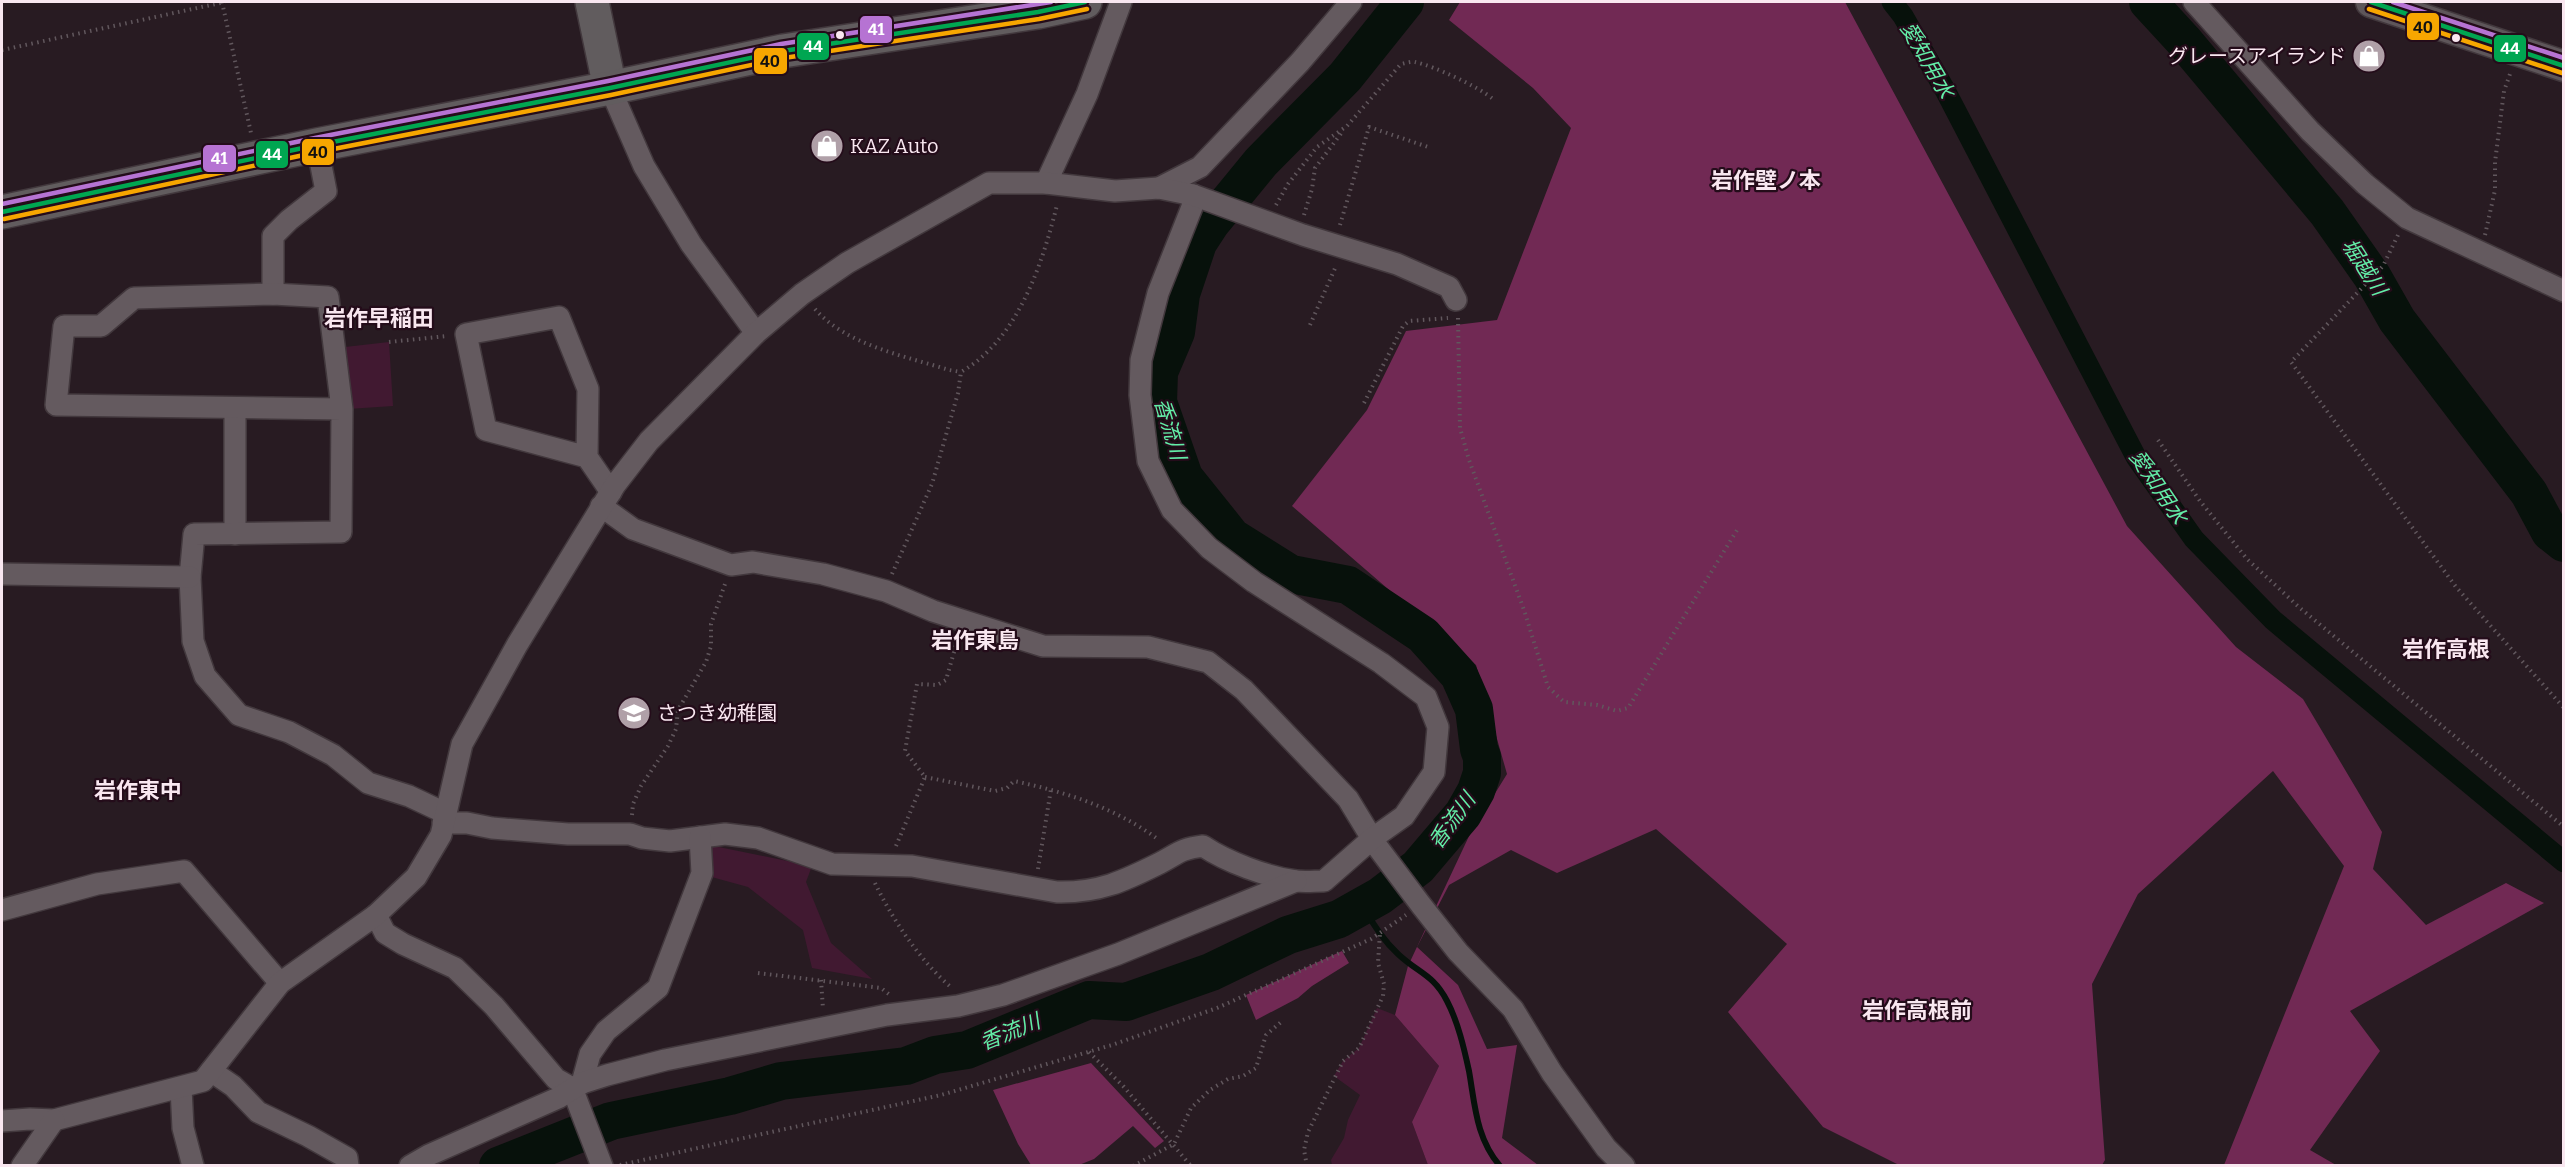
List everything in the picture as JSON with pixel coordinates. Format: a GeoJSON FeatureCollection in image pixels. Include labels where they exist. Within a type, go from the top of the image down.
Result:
{"type":"FeatureCollection","features":[{"type":"Feature","properties":{"kind":"main road"},"geometry":{"type":"LineString","coordinates":[[592,2],[610,88]]}},
{"type":"Feature","properties":{"kind":"main road"},"geometry":{"type":"LineString","coordinates":[[2,212],[317,145],[610,88],[783,51],[1038,12],[1085,2]]}},
{"type":"Feature","properties":{"kind":"main road"},"geometry":{"type":"LineString","coordinates":[[2371,2],[2564,66]]}},
{"type":"Feature","properties":{"kind":"street"},"geometry":{"type":"LineString","coordinates":[[1054,184],[1121,2]]}},
{"type":"Feature","properties":{"kind":"street"},"geometry":{"type":"LineString","coordinates":[[1159,188],[1200,167],[1300,63],[1351,2]]}},
{"type":"Feature","properties":{"kind":"street"},"geometry":{"type":"LineString","coordinates":[[2194,2],[2310,131],[2365,184],[2407,218],[2564,291]]}},
{"type":"Feature","properties":{"kind":"street"},"geometry":{"type":"LineString","coordinates":[[610,88],[644,166],[691,244],[756,333]]}},
{"type":"Feature","properties":{"kind":"street"},"geometry":{"type":"LineString","coordinates":[[273,294],[273,236],[289,220],[326,191],[317,145]]}},
{"type":"Feature","properties":{"kind":"street"},"geometry":{"type":"LineString","coordinates":[[2,1121],[54,1120],[203,1082],[280,983],[376,915],[416,877],[441,835],[462,744],[517,645],[606,499],[649,441],[756,333],[802,294],[847,263],[989,183],[1054,184],[1115,191],[1159,188],[1197,196],[1397,264],[1449,287],[1457,308]]}},
{"type":"Feature","properties":{"kind":"street"},"geometry":{"type":"LineString","coordinates":[[342,409],[56,405],[64,326],[101,326],[134,298],[273,294],[328,297],[342,409],[341,532],[194,534],[190,577],[193,641],[205,676],[239,715],[290,732],[333,755],[368,783],[409,796],[444,818],[492,828],[568,834],[630,834],[642,838],[670,841],[724,834],[758,838],[832,864],[912,866],[1034,888],[1080,893],[1115,885],[1185,848],[1203,846],[1247,867],[1296,881],[1324,881],[1375,842],[1404,816],[1434,772],[1438,727],[1426,697],[1381,663],[1254,582],[1209,548],[1173,510],[1148,461],[1140,395],[1141,360],[1158,293],[1197,196]]}},
{"type":"Feature","properties":{"kind":"street"},"geometry":{"type":"LineString","coordinates":[[587,458],[486,430],[466,334],[559,317],[588,389],[587,458],[606,499],[633,529],[731,565],[753,562],[823,574],[886,591],[963,620],[1043,646],[1148,647],[1208,662],[1244,690],[1348,799],[1375,842],[1458,952],[1513,1008],[1572,1101],[1606,1148],[1624,1166]]}},
{"type":"Feature","properties":{"kind":"street"},"geometry":{"type":"LineString","coordinates":[[235,408],[235,534]]}},
{"type":"Feature","properties":{"kind":"street"},"geometry":{"type":"LineString","coordinates":[[2,574],[190,577]]}},
{"type":"Feature","properties":{"kind":"street"},"geometry":{"type":"LineString","coordinates":[[602,1166],[577,1086],[590,1053],[606,1031],[658,988],[702,873],[700,837]]}},
{"type":"Feature","properties":{"kind":"street"},"geometry":{"type":"LineString","coordinates":[[2,910],[97,884],[184,871],[280,983]]}},
{"type":"Feature","properties":{"kind":"street"},"geometry":{"type":"LineString","coordinates":[[410,1166],[429,1155],[558,1098],[577,1086],[665,1060],[824,1028],[972,1003],[1004,995],[1118,954],[1296,881]]}},
{"type":"Feature","properties":{"kind":"street"},"geometry":{"type":"LineString","coordinates":[[376,915],[386,933],[403,944],[454,968],[494,1006],[556,1079],[577,1086]]}},
{"type":"Feature","properties":{"kind":"street"},"geometry":{"type":"LineString","coordinates":[[211,1071],[233,1086],[258,1112],[347,1158],[348,1166]]}},
{"type":"Feature","properties":{"kind":"street"},"geometry":{"type":"LineString","coordinates":[[181,1088],[183,1128],[193,1166]]}},
{"type":"Feature","properties":{"kind":"street"},"geometry":{"type":"LineString","coordinates":[[22,1166],[54,1120]]}},
{"type":"Feature","properties":{"kind":"path"},"geometry":{"type":"LineString","coordinates":[[2,50],[223,2],[256,158]]}},
{"type":"Feature","properties":{"kind":"path"},"geometry":{"type":"LineString","coordinates":[[2482,253],[2495,190],[2495,162],[2504,91],[2518,51]]}},
{"type":"Feature","properties":{"kind":"path"},"geometry":{"type":"LineString","coordinates":[[1295,231],[1305,212],[1315,168],[1347,126],[1401,64],[1413,62],[1467,82],[1483,90],[1493,99]]}},
{"type":"Feature","properties":{"kind":"path"},"geometry":{"type":"LineString","coordinates":[[1267,221],[1300,167],[1317,147],[1347,126]]}},
{"type":"Feature","properties":{"kind":"path"},"geometry":{"type":"LineString","coordinates":[[1310,325],[1339,245],[1369,127],[1431,148]]}},
{"type":"Feature","properties":{"kind":"path"},"geometry":{"type":"LineString","coordinates":[[802,294],[822,317],[854,337],[949,370],[961,372],[976,363],[991,349],[1024,299],[1050,231],[1054,184]]}},
{"type":"Feature","properties":{"kind":"path"},"geometry":{"type":"LineString","coordinates":[[2407,218],[2383,266],[2291,362],[2456,587],[2564,708]]}},
{"type":"Feature","properties":{"kind":"path"},"geometry":{"type":"LineString","coordinates":[[1364,403],[1403,326],[1409,321],[1457,308],[1460,428],[1469,460],[1521,601],[1548,687],[1564,702],[1597,705],[1617,711],[1628,708],[1737,530]]}},
{"type":"Feature","properties":{"kind":"path"},"geometry":{"type":"LineString","coordinates":[[388,342],[466,334]]}},
{"type":"Feature","properties":{"kind":"path"},"geometry":{"type":"LineString","coordinates":[[886,591],[929,492],[948,434],[961,372]]}},
{"type":"Feature","properties":{"kind":"path"},"geometry":{"type":"LineString","coordinates":[[2158,440],[2200,501],[2247,559],[2300,608],[2564,827]]}},
{"type":"Feature","properties":{"kind":"path"},"geometry":{"type":"LineString","coordinates":[[630,834],[633,804],[641,786],[668,746],[676,729],[678,710],[706,662],[711,646],[711,624],[731,565]]}},
{"type":"Feature","properties":{"kind":"path"},"geometry":{"type":"LineString","coordinates":[[963,620],[946,680],[938,685],[917,684],[905,751],[925,777],[994,791],[1007,788],[1014,781],[1051,789],[1088,801],[1141,827],[1176,853]]}},
{"type":"Feature","properties":{"kind":"path"},"geometry":{"type":"LineString","coordinates":[[925,777],[895,849],[871,866],[886,907],[914,945],[949,985],[972,1003]]}},
{"type":"Feature","properties":{"kind":"path"},"geometry":{"type":"LineString","coordinates":[[1034,888],[1051,789]]}},
{"type":"Feature","properties":{"kind":"path"},"geometry":{"type":"LineString","coordinates":[[619,1166],[940,1095],[1088,1052],[1217,1008],[1380,933],[1421,903]]}},
{"type":"Feature","properties":{"kind":"path"},"geometry":{"type":"LineString","coordinates":[[1307,1166],[1304,1150],[1308,1132],[1343,1061],[1359,1048],[1383,996],[1384,984],[1378,963],[1380,933]]}},
{"type":"Feature","properties":{"kind":"path"},"geometry":{"type":"LineString","coordinates":[[758,973],[881,988],[911,1012]]}},
{"type":"Feature","properties":{"kind":"path"},"geometry":{"type":"LineString","coordinates":[[821,980],[824,1028]]}},
{"type":"Feature","properties":{"kind":"path"},"geometry":{"type":"LineString","coordinates":[[1133,1166],[1174,1144],[1191,1108],[1210,1090],[1228,1079],[1243,1076],[1256,1068],[1266,1035],[1281,1022]]}},
{"type":"Feature","properties":{"kind":"path"},"geometry":{"type":"LineString","coordinates":[[1088,1052],[1124,1087],[1191,1166]]}},
{"type":"Feature","properties":{"kind":"shaded area"},"geometry":{"type":"Polygon","coordinates":[[[1460,2],[1845,2],[2127,526],[2236,647],[2303,699],[2382,832],[2373,869],[2426,925],[2506,883],[2544,903],[2350,1011],[2380,1051],[2310,1150],[2336,1165],[2224,1165],[2344,866],[2273,771],[2138,894],[2092,984],[2105,1160],[2102,1165],[1899,1165],[1823,1127],[1728,1012],[1787,944],[1656,829],[1557,873],[1511,850],[1449,885],[1417,947],[1458,985],[1487,1049],[1517,1045],[1502,1138],[1538,1165],[1428,1165],[1412,1122],[1439,1066],[1395,1015],[1408,966],[1470,834],[1507,774],[1476,665],[1292,506],[1367,410],[1406,331],[1497,320],[1571,128],[1533,88],[1449,20],[1460,2]]]}},
{"type":"Feature","properties":{"kind":"shaded area"},"geometry":{"type":"Polygon","coordinates":[[[389,342],[393,406],[348,409],[345,347],[389,342]]]}},
{"type":"Feature","properties":{"kind":"shaded area"},"geometry":{"type":"Polygon","coordinates":[[[709,845],[812,866],[806,882],[831,943],[872,979],[812,968],[803,930],[748,887],[708,876],[709,845]]]}},
{"type":"Feature","properties":{"kind":"shaded area"},"geometry":{"type":"Polygon","coordinates":[[[1342,951],[1349,963],[1312,986],[1298,998],[1256,1020],[1246,995],[1342,951]]]}},
{"type":"Feature","properties":{"kind":"shaded area"},"geometry":{"type":"Polygon","coordinates":[[[1377,1008],[1395,1015],[1439,1066],[1412,1122],[1428,1165],[1332,1165],[1331,1160],[1344,1138],[1348,1120],[1360,1095],[1334,1076],[1343,1061],[1359,1048],[1377,1008]]]}},
{"type":"Feature","properties":{"kind":"shaded area"},"geometry":{"type":"Polygon","coordinates":[[[1091,1063],[1164,1141],[1155,1148],[1133,1126],[1094,1159],[1079,1165],[1031,1165],[1018,1144],[993,1090],[1091,1063]]]}},
{"type":"Feature","properties":{"kind":"waterway","name":"香流川"},"geometry":{"type":"LineString","coordinates":[[498,1166],[611,1121],[730,1096],[781,1081],[906,1066],[935,1055],[967,1050],[1089,1000],[1126,1002],[1211,972],[1288,935],[1339,919],[1380,896],[1418,867],[1463,814],[1476,791],[1482,773],[1482,757],[1474,709],[1459,675],[1423,635],[1348,585],[1291,574],[1232,537],[1184,477],[1158,402],[1159,372],[1176,332],[1181,294],[1198,243],[1211,223],[1261,162],[1345,77],[1405,2]]}},
{"type":"Feature","properties":{"kind":"waterway","name":"愛知用水"},"geometry":{"type":"LineString","coordinates":[[1892,2],[1903,16],[1945,90],[2136,457],[2194,539],[2273,620],[2564,862]]}},
{"type":"Feature","properties":{"kind":"waterway","name":"堀越川"},"geometry":{"type":"LineString","coordinates":[[2148,2],[2183,40],[2327,212],[2372,276],[2397,320],[2529,493],[2550,532],[2564,543]]}},
{"type":"Feature","properties":{"kind":"waterway"},"geometry":{"type":"LineString","coordinates":[[1363,906],[1388,943],[1405,960],[1431,979],[1447,1001],[1463,1044],[1481,1133],[1500,1166]]}},
{"type":"Feature","properties":{"kind":"transit line","name":"41"},"geometry":{"type":"LineString","coordinates":[[2,204],[781,44],[1051,2]]}},
{"type":"Feature","properties":{"kind":"transit line","name":"44"},"geometry":{"type":"LineString","coordinates":[[2,212],[317,145],[610,88],[783,51],[1038,12],[1085,2]]}},
{"type":"Feature","properties":{"kind":"transit line","name":"44"},"geometry":{"type":"LineString","coordinates":[[2371,2],[2564,66]]}},
{"type":"Feature","properties":{"kind":"transit line","name":"41"},"geometry":{"type":"LineString","coordinates":[[2393,2],[2564,58]]}},
{"type":"Feature","properties":{"kind":"transit line","name":"40"},"geometry":{"type":"LineString","coordinates":[[4,219],[318,152],[611,95],[784,58],[1039,19],[1087,9]]}},
{"type":"Feature","properties":{"kind":"transit line","name":"40"},"geometry":{"type":"LineString","coordinates":[[2369,9],[2562,73]]}},
{"type":"Feature","properties":{"kind":"place","name":"グレースアイランド"},"geometry":{"type":"Point","coordinates":[2369,56]}},
{"type":"Feature","properties":{"kind":"place","name":"KAZ Auto"},"geometry":{"type":"Point","coordinates":[827,146]}},
{"type":"Feature","properties":{"kind":"place","name":"さつき幼稚園"},"geometry":{"type":"Point","coordinates":[634,713]}},
{"type":"Feature","properties":{"kind":"district","name":"岩作壁ノ本"},"geometry":{"type":"Point","coordinates":[1766,180]}},
{"type":"Feature","properties":{"kind":"district","name":"岩作早稲田"},"geometry":{"type":"Point","coordinates":[379,318]}},
{"type":"Feature","properties":{"kind":"district","name":"岩作東島"},"geometry":{"type":"Point","coordinates":[975,640]}},
{"type":"Feature","properties":{"kind":"district","name":"岩作高根"},"geometry":{"type":"Point","coordinates":[2446,649]}},
{"type":"Feature","properties":{"kind":"district","name":"岩作東中"},"geometry":{"type":"Point","coordinates":[138,790]}},
{"type":"Feature","properties":{"kind":"district","name":"岩作高根前"},"geometry":{"type":"Point","coordinates":[1917,1010]}}]}
